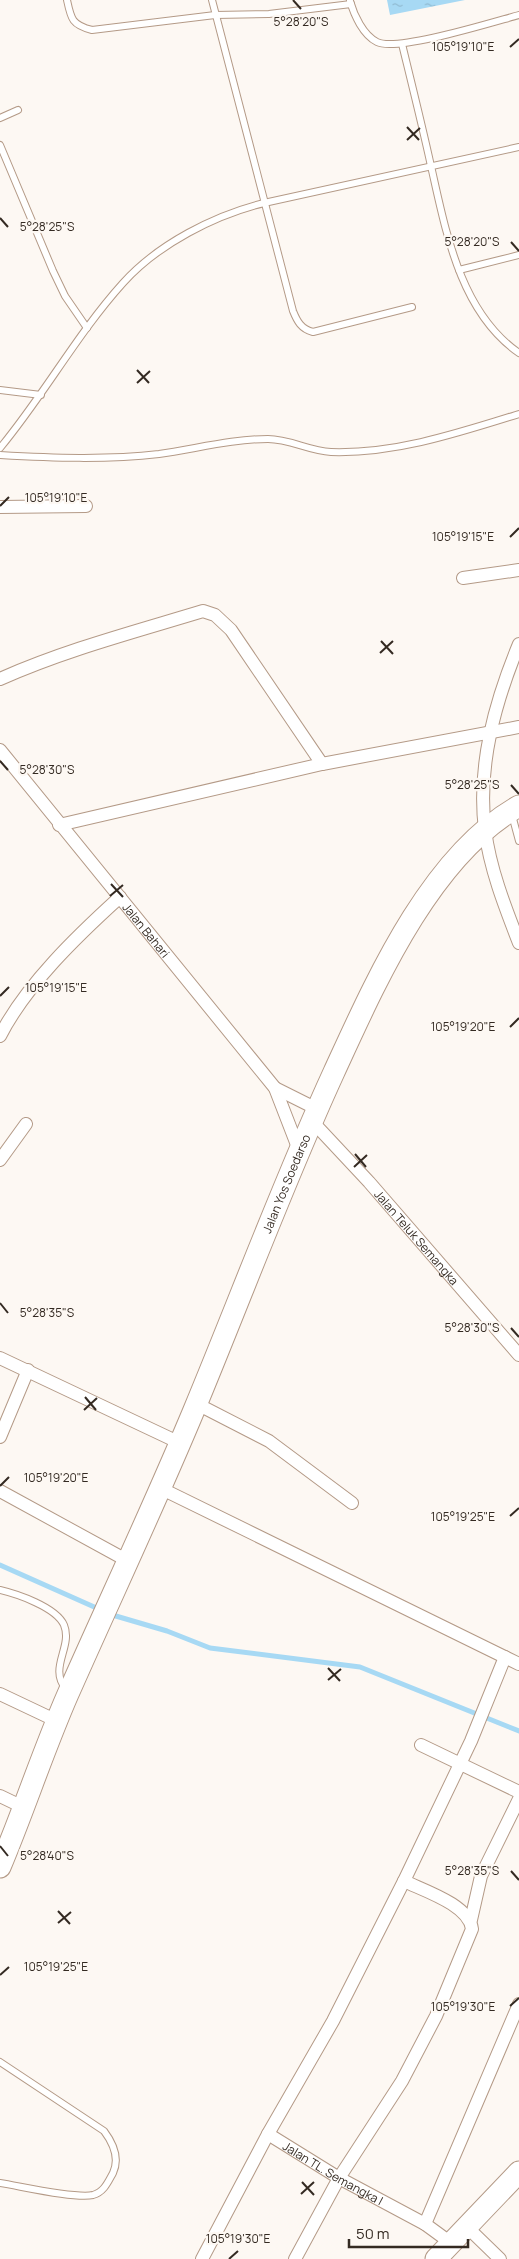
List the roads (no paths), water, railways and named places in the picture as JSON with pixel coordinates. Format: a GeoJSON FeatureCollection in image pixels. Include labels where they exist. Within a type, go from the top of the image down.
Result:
{"type":"FeatureCollection","features":[{"type":"Feature","properties":{"kind":"highway","name":"Jalan Yos Soedarso"},"geometry":{"type":"LineString","coordinates":[[0,1867],[25,1808],[69,1692],[99,1629],[180,1443],[314,1114],[369,996],[417,909],[443,874],[485,830],[515,809]]}},
{"type":"Feature","properties":{"kind":"highway"},"geometry":{"type":"LineString","coordinates":[[436,2259],[519,2172]]}},
{"type":"Feature","properties":{"kind":"street"},"geometry":{"type":"LineString","coordinates":[[0,507],[86,506]]}},
{"type":"Feature","properties":{"kind":"street"},"geometry":{"type":"LineString","coordinates":[[462,578],[519,570]]}},
{"type":"Feature","properties":{"kind":"street"},"geometry":{"type":"LineString","coordinates":[[0,680],[29,666],[203,611],[215,615],[231,630],[322,764]]}},
{"type":"Feature","properties":{"kind":"street"},"geometry":{"type":"LineString","coordinates":[[519,644],[509,668],[490,733],[483,775],[485,830],[493,867],[519,943]]}},
{"type":"Feature","properties":{"kind":"street"},"geometry":{"type":"LineString","coordinates":[[60,825],[322,764],[519,727]]}},
{"type":"Feature","properties":{"kind":"street","name":"Jalan Bahari"},"geometry":{"type":"LineString","coordinates":[[0,750],[275,1088],[314,1114]]}},
{"type":"Feature","properties":{"kind":"street"},"geometry":{"type":"LineString","coordinates":[[0,1036],[9,1018],[70,942],[120,897]]}},
{"type":"Feature","properties":{"kind":"street","name":"Jalan Bahari"},"geometry":{"type":"LineString","coordinates":[[275,1088],[299,1150]]}},
{"type":"Feature","properties":{"kind":"street","name":"Jalan Teluk Semangka"},"geometry":{"type":"LineString","coordinates":[[314,1114],[369,1182],[519,1355]]}},
{"type":"Feature","properties":{"kind":"street"},"geometry":{"type":"LineString","coordinates":[[0,1160],[26,1124]]}},
{"type":"Feature","properties":{"kind":"street"},"geometry":{"type":"LineString","coordinates":[[0,1358],[180,1443]]}},
{"type":"Feature","properties":{"kind":"street"},"geometry":{"type":"LineString","coordinates":[[0,1437],[28,1370]]}},
{"type":"Feature","properties":{"kind":"street"},"geometry":{"type":"LineString","coordinates":[[196,1404],[269,1441],[352,1503]]}},
{"type":"Feature","properties":{"kind":"street"},"geometry":{"type":"LineString","coordinates":[[160,1488],[519,1664]]}},
{"type":"Feature","properties":{"kind":"street"},"geometry":{"type":"LineString","coordinates":[[0,1492],[128,1561]]}},
{"type":"Feature","properties":{"kind":"street"},"geometry":{"type":"LineString","coordinates":[[202,2259],[268,2134],[333,2021],[404,1881],[489,1702],[505,1657]]}},
{"type":"Feature","properties":{"kind":"street"},"geometry":{"type":"LineString","coordinates":[[0,1694],[57,1721]]}},
{"type":"Feature","properties":{"kind":"street"},"geometry":{"type":"LineString","coordinates":[[421,1745],[519,1792]]}},
{"type":"Feature","properties":{"kind":"street"},"geometry":{"type":"LineString","coordinates":[[0,1796],[25,1808]]}},
{"type":"Feature","properties":{"kind":"street"},"geometry":{"type":"LineString","coordinates":[[295,2259],[339,2178],[402,2081],[436,2016],[472,1929],[471,1920],[481,1876],[519,1800]]}},
{"type":"Feature","properties":{"kind":"street"},"geometry":{"type":"LineString","coordinates":[[404,1881],[461,1909],[471,1920]]}},
{"type":"Feature","properties":{"kind":"street"},"geometry":{"type":"LineString","coordinates":[[425,2224],[519,2004]]}},
{"type":"Feature","properties":{"kind":"street","name":"Jalan TL. Semangka I"},"geometry":{"type":"LineString","coordinates":[[268,2134],[339,2178],[425,2224],[451,2243]]}},
{"type":"Feature","properties":{"kind":"street"},"geometry":{"type":"LineString","coordinates":[[467,2227],[500,2259]]}},
{"type":"Feature","properties":{"kind":"lane"},"geometry":{"type":"LineString","coordinates":[[67,0],[70,17],[80,27],[92,30],[215,15],[269,14],[350,2],[363,29],[378,42],[402,44],[519,15]]}},
{"type":"Feature","properties":{"kind":"lane"},"geometry":{"type":"LineString","coordinates":[[212,0],[264,203],[293,310],[298,322],[306,330],[313,332],[412,307]]}},
{"type":"Feature","properties":{"kind":"lane"},"geometry":{"type":"LineString","coordinates":[[402,44],[440,207],[458,270],[482,316],[519,354]]}},
{"type":"Feature","properties":{"kind":"lane"},"geometry":{"type":"LineString","coordinates":[[0,118],[18,110]]}},
{"type":"Feature","properties":{"kind":"lane"},"geometry":{"type":"LineString","coordinates":[[0,145],[53,271],[65,296],[87,328]]}},
{"type":"Feature","properties":{"kind":"lane"},"geometry":{"type":"LineString","coordinates":[[0,448],[41,395],[87,328],[124,282],[147,261],[198,227],[235,210],[519,148]]}},
{"type":"Feature","properties":{"kind":"lane"},"geometry":{"type":"LineString","coordinates":[[458,270],[519,255]]}},
{"type":"Feature","properties":{"kind":"lane"},"geometry":{"type":"LineString","coordinates":[[0,390],[41,395]]}},
{"type":"Feature","properties":{"kind":"lane"},"geometry":{"type":"LineString","coordinates":[[0,455],[56,458],[157,454],[246,441],[288,441],[328,452],[361,452],[447,436],[519,414]]}},
{"type":"Feature","properties":{"kind":"lane"},"geometry":{"type":"LineString","coordinates":[[515,809],[519,841]]}},
{"type":"Feature","properties":{"kind":"lane"},"geometry":{"type":"LineString","coordinates":[[0,1590],[22,1596],[55,1614],[64,1625],[65,1637],[58,1666],[60,1682],[69,1692]]}},
{"type":"Feature","properties":{"kind":"lane"},"geometry":{"type":"LineString","coordinates":[[0,2062],[104,2131],[114,2144],[116,2167],[106,2187],[92,2195],[66,2194],[0,2183]]}},
{"type":"Feature","properties":{"kind":"water"},"geometry":{"type":"Polygon","coordinates":[[[387,0],[465,0],[390,15],[387,0]]]}},
{"type":"Feature","properties":{"kind":"waterway"},"geometry":{"type":"LineString","coordinates":[[0,1565],[101,1610]]}},
{"type":"Feature","properties":{"kind":"waterway"},"geometry":{"type":"LineString","coordinates":[[109,1614],[167,1631],[210,1648],[360,1667],[519,1731]]}}]}
